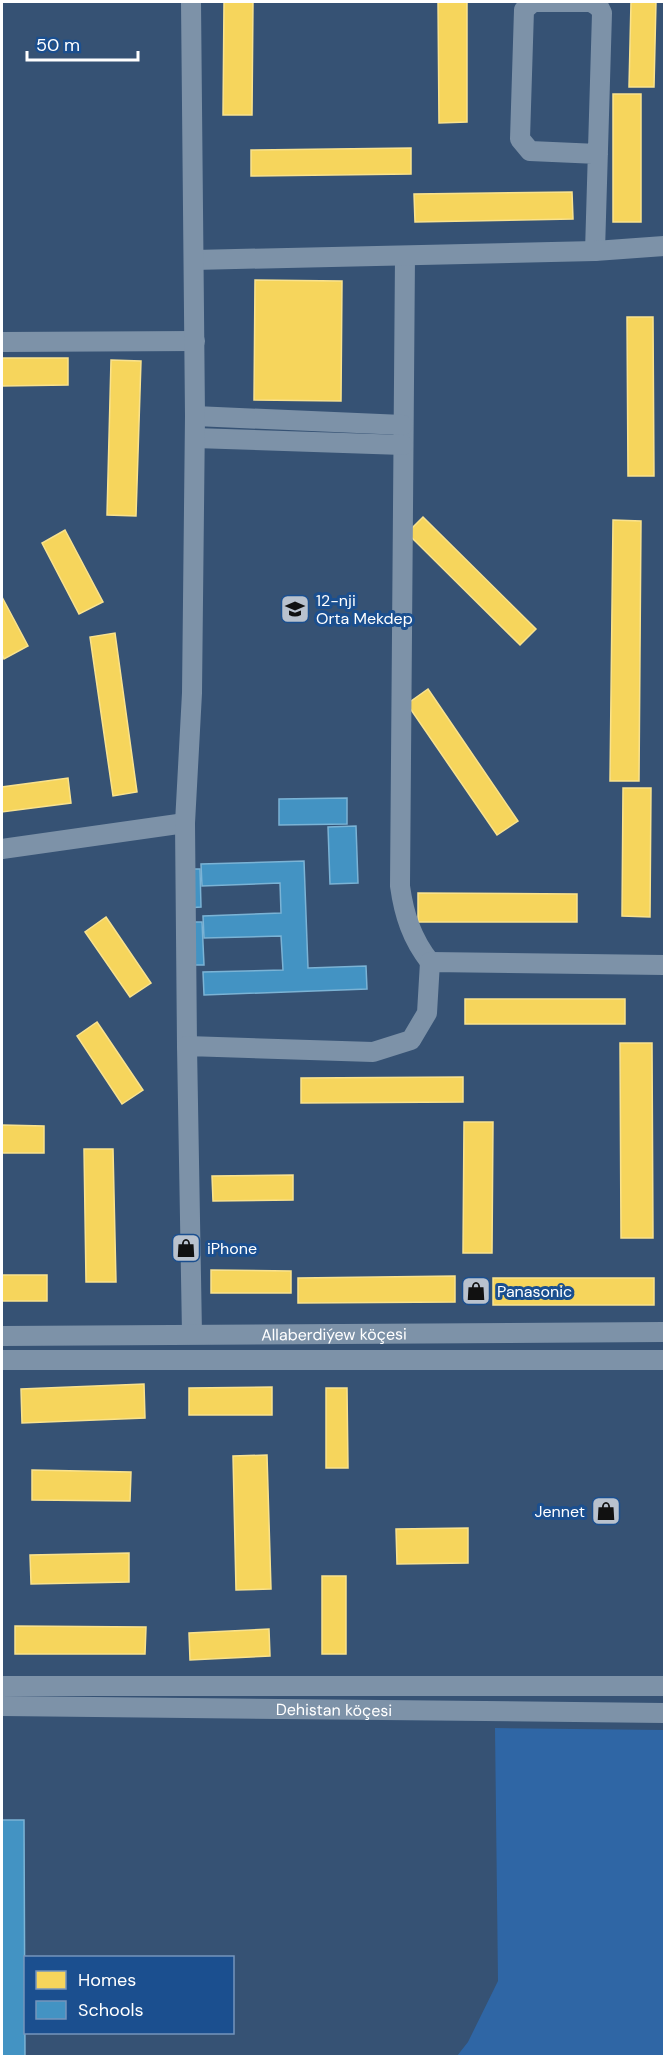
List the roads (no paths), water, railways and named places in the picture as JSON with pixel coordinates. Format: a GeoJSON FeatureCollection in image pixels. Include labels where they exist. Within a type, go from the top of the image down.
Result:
{"type":"FeatureCollection","features":[{"type":"Feature","properties":{"kind":"street"},"geometry":{"type":"LineString","coordinates":[[191,2],[195,438],[192,693],[186,823],[192,1334]]}},
{"type":"Feature","properties":{"kind":"street"},"geometry":{"type":"LineString","coordinates":[[595,251],[598,154],[602,14],[599,7],[591,2],[533,2],[524,10],[520,139],[530,150],[598,154]]}},
{"type":"Feature","properties":{"kind":"street"},"geometry":{"type":"LineString","coordinates":[[194,260],[595,251],[664,246]]}},
{"type":"Feature","properties":{"kind":"street"},"geometry":{"type":"LineString","coordinates":[[187,1046],[373,1052],[411,1040],[427,1013],[430,962],[418,946],[404,910],[400,886],[405,256]]}},
{"type":"Feature","properties":{"kind":"street"},"geometry":{"type":"LineString","coordinates":[[2,342],[195,341]]}},
{"type":"Feature","properties":{"kind":"street"},"geometry":{"type":"LineString","coordinates":[[195,416],[403,425]]}},
{"type":"Feature","properties":{"kind":"street"},"geometry":{"type":"LineString","coordinates":[[195,438],[403,445]]}},
{"type":"Feature","properties":{"kind":"street"},"geometry":{"type":"LineString","coordinates":[[2,849],[186,823]]}},
{"type":"Feature","properties":{"kind":"street"},"geometry":{"type":"LineString","coordinates":[[430,962],[664,965]]}},
{"type":"Feature","properties":{"kind":"street","name":"Allaberdiýew köçesi"},"geometry":{"type":"LineString","coordinates":[[2,1336],[664,1332]]}},
{"type":"Feature","properties":{"kind":"street","name":"Allaberdiýew köçesi"},"geometry":{"type":"LineString","coordinates":[[2,1360],[664,1360]]}},
{"type":"Feature","properties":{"kind":"street","name":"Dehistan köçesi"},"geometry":{"type":"LineString","coordinates":[[2,1686],[664,1686]]}},
{"type":"Feature","properties":{"kind":"street","name":"Dehistan köçesi"},"geometry":{"type":"LineString","coordinates":[[2,1706],[664,1713]]}},
{"type":"Feature","properties":{"kind":"place","name":"12-nji Orta Mekdep"},"geometry":{"type":"Point","coordinates":[295,609]}},
{"type":"Feature","properties":{"kind":"place","name":"iPhone"},"geometry":{"type":"Point","coordinates":[186,1248]}},
{"type":"Feature","properties":{"kind":"place","name":"Panasonic"},"geometry":{"type":"Point","coordinates":[476,1291]}},
{"type":"Feature","properties":{"kind":"place","name":"Jennet"},"geometry":{"type":"Point","coordinates":[606,1511]}}]}
